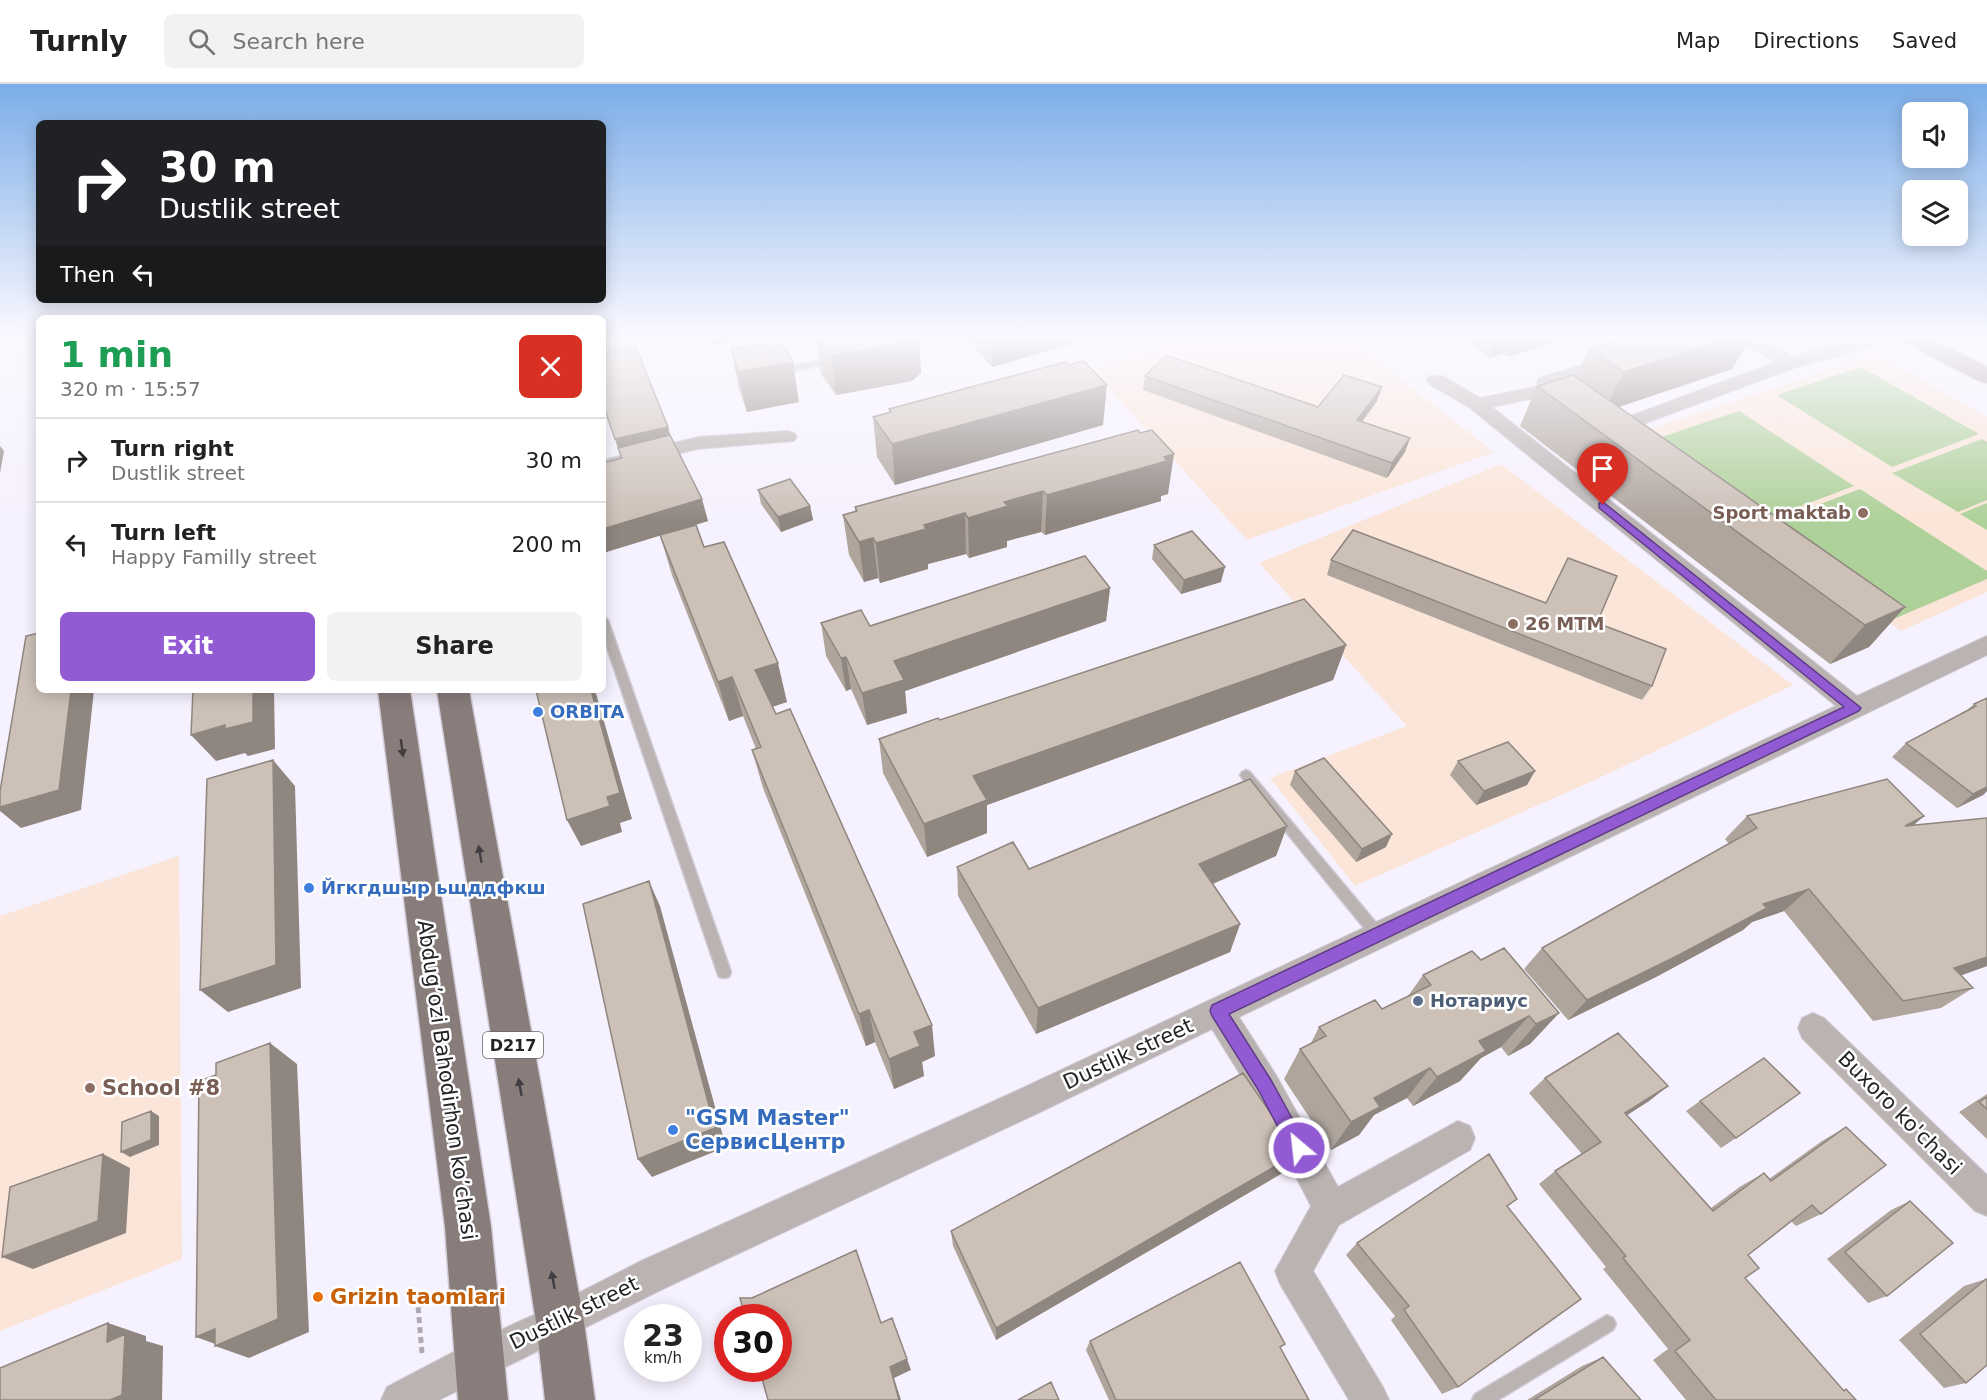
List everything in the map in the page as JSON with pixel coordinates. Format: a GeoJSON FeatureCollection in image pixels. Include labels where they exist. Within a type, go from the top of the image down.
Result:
{"type":"FeatureCollection","features":[{"type":"Feature","properties":{"kind":"main road","name":"Abdug’ozi Bahodirhon ko’chasi"},"geometry":{"type":"LineString","coordinates":[[394,693],[468,1227],[483,1400]]}},
{"type":"Feature","properties":{"kind":"main road","name":"D217"},"geometry":{"type":"LineString","coordinates":[[454,693],[561,1322],[570,1400]]}},
{"type":"Feature","properties":{"kind":"street"},"geometry":{"type":"LineString","coordinates":[[1467,398],[1855,708]]}},
{"type":"Feature","properties":{"kind":"street"},"geometry":{"type":"LineString","coordinates":[[1477,404],[1506,398]]}},
{"type":"Feature","properties":{"kind":"street"},"geometry":{"type":"LineString","coordinates":[[1563,398],[1612,429],[1695,398]]}},
{"type":"Feature","properties":{"kind":"street"},"geometry":{"type":"LineString","coordinates":[[606,465],[698,443],[788,437]]}},
{"type":"Feature","properties":{"kind":"street","name":"Dustlik street"},"geometry":{"type":"LineString","coordinates":[[399,1400],[478,1359],[561,1322],[654,1274],[1218,1011],[1987,645]]}},
{"type":"Feature","properties":{"kind":"street"},"geometry":{"type":"LineString","coordinates":[[1218,1011],[1265,1086],[1332,1210]]}},
{"type":"Feature","properties":{"kind":"street","name":"Buxoro ko'chasi"},"geometry":{"type":"LineString","coordinates":[[1813,1028],[1987,1199]]}},
{"type":"Feature","properties":{"kind":"street"},"geometry":{"type":"LineString","coordinates":[[1370,1400],[1293,1271],[1327,1213],[1458,1138]]}},
{"type":"Feature","properties":{"kind":"lane"},"geometry":{"type":"LineString","coordinates":[[606,629],[724,972]]}},
{"type":"Feature","properties":{"kind":"lane"},"geometry":{"type":"LineString","coordinates":[[1246,775],[1378,935]]}},
{"type":"Feature","properties":{"kind":"lane"},"geometry":{"type":"LineString","coordinates":[[1481,1400],[1606,1324]]}},
{"type":"Feature","properties":{"kind":"shaded area"},"geometry":{"type":"Polygon","coordinates":[[[1118,398],[1426,398],[1494,452],[1247,540],[1118,398]]]}},
{"type":"Feature","properties":{"kind":"shaded area","name":"Sport maktab"},"geometry":{"type":"Polygon","coordinates":[[[1742,398],[1954,398],[1987,417],[1987,592],[1901,631],[1631,435],[1742,398]]]}},
{"type":"Feature","properties":{"kind":"shaded area","name":"26 MTM"},"geometry":{"type":"Polygon","coordinates":[[[1501,464],[1793,685],[1595,780],[1355,886],[1270,778],[1407,726],[1259,563],[1501,464]]]}},
{"type":"Feature","properties":{"kind":"shaded area","name":"School #8"},"geometry":{"type":"Polygon","coordinates":[[[179,856],[182,1259],[0,1331],[0,916],[179,856]]]}},
{"type":"Feature","properties":{"kind":"green space"},"geometry":{"type":"Polygon","coordinates":[[[1782,398],[1916,398],[1979,434],[1892,467],[1782,398]]]}},
{"type":"Feature","properties":{"kind":"green space"},"geometry":{"type":"Polygon","coordinates":[[[1739,411],[1854,486],[1759,522],[1647,442],[1739,411]]]}},
{"type":"Feature","properties":{"kind":"green space"},"geometry":{"type":"Polygon","coordinates":[[[1982,439],[1987,442],[1987,500],[1958,512],[1892,473],[1982,439]]]}},
{"type":"Feature","properties":{"kind":"green space"},"geometry":{"type":"Polygon","coordinates":[[[1860,489],[1987,571],[1987,579],[1896,618],[1765,525],[1860,489]]]}},
{"type":"Feature","properties":{"kind":"green space"},"geometry":{"type":"Polygon","coordinates":[[[1987,503],[1987,530],[1960,514],[1987,503]]]}},
{"type":"Feature","properties":{"kind":"building"},"geometry":{"type":"Polygon","coordinates":[[[606,398],[656,398],[668,427],[615,439],[606,413],[606,398]]]}},
{"type":"Feature","properties":{"kind":"building"},"geometry":{"type":"Polygon","coordinates":[[[928,398],[1058,398],[892,444],[873,417],[891,412],[889,409],[928,398]]]}},
{"type":"Feature","properties":{"kind":"building"},"geometry":{"type":"Polygon","coordinates":[[[1209,398],[1293,398],[1318,407],[1325,398],[1373,398],[1357,420],[1410,438],[1392,463],[1209,398]]]}},
{"type":"Feature","properties":{"kind":"building"},"geometry":{"type":"Polygon","coordinates":[[[1554,398],[1607,398],[1905,607],[1865,625],[1554,398]]]}},
{"type":"Feature","properties":{"kind":"building"},"geometry":{"type":"Polygon","coordinates":[[[1138,430],[1140,433],[1152,430],[1174,454],[1164,457],[1167,461],[1047,495],[1043,491],[1004,502],[1008,506],[968,518],[965,513],[924,525],[926,529],[876,543],[873,538],[859,542],[843,515],[857,511],[855,507],[1138,430]]]}},
{"type":"Feature","properties":{"kind":"building"},"geometry":{"type":"Polygon","coordinates":[[[670,435],[702,499],[606,528],[606,462],[622,458],[618,448],[670,435]]]}},
{"type":"Feature","properties":{"kind":"building"},"geometry":{"type":"Polygon","coordinates":[[[790,479],[810,506],[778,517],[758,490],[790,479]]]}},
{"type":"Feature","properties":{"kind":"building"},"geometry":{"type":"Polygon","coordinates":[[[696,525],[704,547],[724,542],[778,663],[755,670],[776,714],[790,709],[932,1025],[914,1032],[920,1046],[889,1059],[869,1010],[859,1014],[752,750],[761,747],[732,677],[718,682],[660,535],[696,525]]]}},
{"type":"Feature","properties":{"kind":"building"},"geometry":{"type":"Polygon","coordinates":[[[1353,530],[1546,603],[1568,558],[1617,576],[1597,623],[1666,649],[1652,686],[1331,560],[1353,530]]]}},
{"type":"Feature","properties":{"kind":"building"},"geometry":{"type":"Polygon","coordinates":[[[1192,531],[1225,567],[1184,580],[1154,545],[1192,531]]]}},
{"type":"Feature","properties":{"kind":"building"},"geometry":{"type":"Polygon","coordinates":[[[1085,556],[1110,588],[894,661],[904,680],[862,693],[846,657],[841,658],[821,623],[861,610],[870,626],[1085,556]]]}},
{"type":"Feature","properties":{"kind":"building"},"geometry":{"type":"Polygon","coordinates":[[[1304,599],[1346,645],[973,776],[987,800],[924,824],[879,739],[938,718],[940,720],[1304,599]]]}},
{"type":"Feature","properties":{"kind":"building"},"geometry":{"type":"Polygon","coordinates":[[[36,634],[36,693],[71,693],[59,790],[0,807],[0,791],[26,636],[36,634]]]}},
{"type":"Feature","properties":{"kind":"building"},"geometry":{"type":"Polygon","coordinates":[[[193,693],[253,693],[253,722],[225,729],[225,725],[191,735],[193,693]]]}},
{"type":"Feature","properties":{"kind":"building"},"geometry":{"type":"Polygon","coordinates":[[[537,693],[592,693],[620,793],[607,797],[610,806],[567,820],[537,693]]]}},
{"type":"Feature","properties":{"kind":"building"},"geometry":{"type":"Polygon","coordinates":[[[1987,698],[1987,787],[1973,794],[1906,743],[1987,698]]]}},
{"type":"Feature","properties":{"kind":"building"},"geometry":{"type":"Polygon","coordinates":[[[1508,742],[1535,771],[1484,791],[1458,761],[1508,742]]]}},
{"type":"Feature","properties":{"kind":"building"},"geometry":{"type":"Polygon","coordinates":[[[1324,758],[1392,834],[1362,849],[1295,771],[1324,758]]]}},
{"type":"Feature","properties":{"kind":"building"},"geometry":{"type":"Polygon","coordinates":[[[273,760],[276,965],[200,990],[207,779],[273,760]]]}},
{"type":"Feature","properties":{"kind":"building"},"geometry":{"type":"Polygon","coordinates":[[[1250,779],[1287,826],[1199,864],[1240,924],[1038,1008],[957,867],[1013,842],[1029,869],[1250,779]]]}},
{"type":"Feature","properties":{"kind":"building"},"geometry":{"type":"Polygon","coordinates":[[[1887,779],[1924,816],[1905,826],[1987,818],[1987,957],[1954,968],[1973,988],[1903,1001],[1809,889],[1763,904],[1767,908],[1587,1000],[1542,948],[1757,828],[1747,816],[1887,779]]]}},
{"type":"Feature","properties":{"kind":"building"},"geometry":{"type":"Polygon","coordinates":[[[649,881],[715,1128],[638,1159],[583,904],[649,881]]]}},
{"type":"Feature","properties":{"kind":"building"},"geometry":{"type":"Polygon","coordinates":[[[1504,948],[1559,1013],[1536,1024],[1529,1016],[1479,1041],[1486,1051],[1437,1077],[1430,1068],[1374,1098],[1380,1107],[1351,1122],[1300,1049],[1326,1036],[1319,1027],[1375,1000],[1382,1009],[1431,985],[1423,975],[1472,951],[1481,960],[1504,948]]]}},
{"type":"Feature","properties":{"kind":"building"},"geometry":{"type":"Polygon","coordinates":[[[1618,1033],[1668,1086],[1625,1113],[1713,1211],[1764,1173],[1771,1181],[1846,1127],[1886,1165],[1821,1214],[1812,1205],[1748,1255],[1759,1268],[1745,1278],[1844,1391],[1846,1389],[1856,1400],[1716,1400],[1675,1351],[1690,1340],[1623,1258],[1626,1256],[1555,1171],[1601,1142],[1545,1078],[1618,1033]]]}},
{"type":"Feature","properties":{"kind":"building"},"geometry":{"type":"Polygon","coordinates":[[[270,1043],[278,1319],[215,1346],[215,1329],[196,1337],[199,1081],[216,1075],[216,1063],[270,1043]]]}},
{"type":"Feature","properties":{"kind":"building"},"geometry":{"type":"Polygon","coordinates":[[[1764,1058],[1800,1093],[1736,1138],[1700,1101],[1764,1058]]]}},
{"type":"Feature","properties":{"kind":"building"},"geometry":{"type":"Polygon","coordinates":[[[1243,1073],[1298,1153],[996,1328],[951,1231],[1243,1073]]]}},
{"type":"Feature","properties":{"kind":"building"},"geometry":{"type":"Polygon","coordinates":[[[1987,1097],[1987,1109],[1979,1102],[1987,1097]]]}},
{"type":"Feature","properties":{"kind":"building"},"geometry":{"type":"Polygon","coordinates":[[[151,1111],[151,1140],[121,1152],[122,1122],[151,1111]]]}},
{"type":"Feature","properties":{"kind":"building"},"geometry":{"type":"Polygon","coordinates":[[[103,1154],[98,1221],[2,1257],[10,1187],[103,1154]]]}},
{"type":"Feature","properties":{"kind":"building"},"geometry":{"type":"Polygon","coordinates":[[[1489,1154],[1517,1199],[1507,1206],[1581,1299],[1458,1387],[1404,1310],[1409,1306],[1357,1243],[1489,1154]]]}},
{"type":"Feature","properties":{"kind":"building"},"geometry":{"type":"Polygon","coordinates":[[[1910,1201],[1953,1243],[1887,1296],[1845,1252],[1910,1201]]]}},
{"type":"Feature","properties":{"kind":"building"},"geometry":{"type":"Polygon","coordinates":[[[856,1250],[881,1323],[892,1318],[907,1359],[890,1367],[899,1400],[768,1400],[763,1382],[792,1382],[792,1304],[742,1304],[740,1298],[752,1298],[856,1250]]]}},
{"type":"Feature","properties":{"kind":"building"},"geometry":{"type":"Polygon","coordinates":[[[1240,1262],[1285,1344],[1280,1347],[1309,1400],[1116,1400],[1090,1341],[1240,1262]]]}},
{"type":"Feature","properties":{"kind":"building"},"geometry":{"type":"Polygon","coordinates":[[[1986,1279],[1987,1365],[1966,1383],[1920,1334],[1986,1279]]]}},
{"type":"Feature","properties":{"kind":"building"},"geometry":{"type":"Polygon","coordinates":[[[108,1323],[107,1342],[125,1334],[122,1395],[110,1400],[0,1400],[0,1368],[108,1323]]]}},
{"type":"Feature","properties":{"kind":"building"},"geometry":{"type":"Polygon","coordinates":[[[1603,1357],[1641,1400],[1534,1400],[1603,1357]]]}},
{"type":"Feature","properties":{"kind":"building"},"geometry":{"type":"Polygon","coordinates":[[[1051,1382],[1059,1400],[1018,1400],[1051,1382]]]}},
{"type":"Feature","properties":{"kind":"place","name":"Sport maktab"},"geometry":{"type":"Point","coordinates":[1863,513]}},
{"type":"Feature","properties":{"kind":"place","name":"26 MTM"},"geometry":{"type":"Point","coordinates":[1513,624]}},
{"type":"Feature","properties":{"kind":"place","name":"ORBITA"},"geometry":{"type":"Point","coordinates":[538,712]}},
{"type":"Feature","properties":{"kind":"place","name":"Йгкгдшыр ьщддфкш"},"geometry":{"type":"Point","coordinates":[309,888]}},
{"type":"Feature","properties":{"kind":"place","name":"Нотариус"},"geometry":{"type":"Point","coordinates":[1418,1001]}},
{"type":"Feature","properties":{"kind":"place","name":"School #8"},"geometry":{"type":"Point","coordinates":[90,1088]}},
{"type":"Feature","properties":{"kind":"place","name":"\"GSM Master\" СервисЦентр"},"geometry":{"type":"Point","coordinates":[673,1130]}},
{"type":"Feature","properties":{"kind":"place","name":"Grizin taomlari"},"geometry":{"type":"Point","coordinates":[318,1297]}},
{"type":"Feature","properties":{"kind":"route"},"geometry":{"type":"LineString","coordinates":[[1299,1148],[1265,1086],[1218,1011],[1855,708],[1603,505]]}}]}
